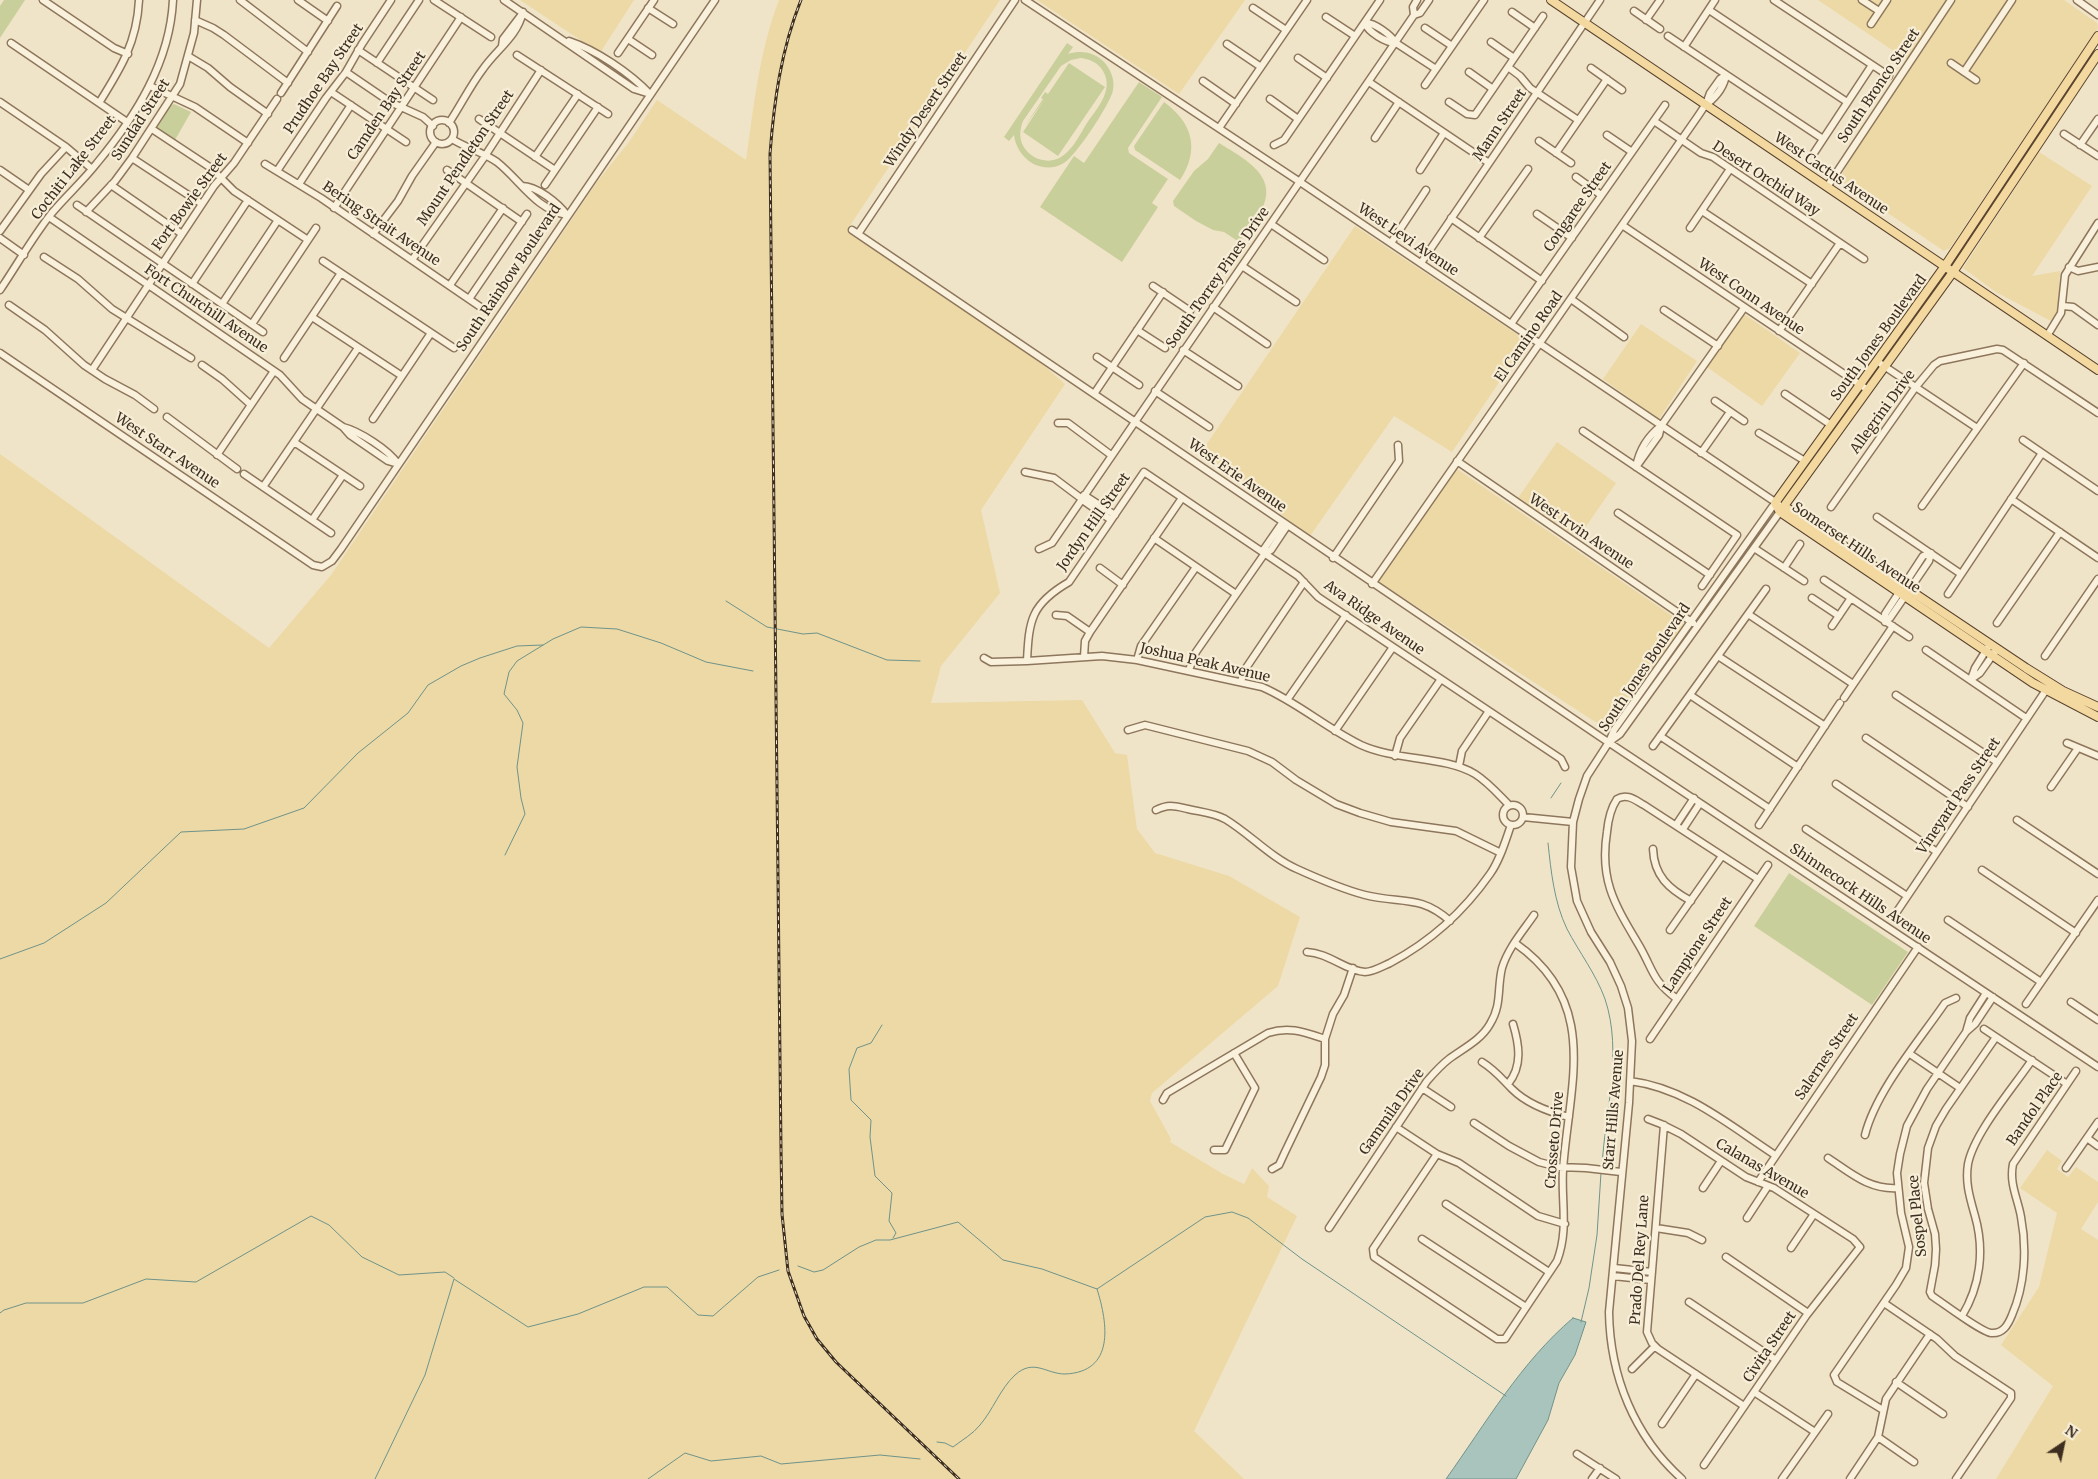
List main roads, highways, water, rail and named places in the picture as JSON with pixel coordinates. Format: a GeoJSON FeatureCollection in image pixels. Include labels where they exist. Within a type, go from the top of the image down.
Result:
{"type":"FeatureCollection","features":[{"type":"Feature","properties":{"kind":"main road","name":"West Cactus Avenue"},"geometry":{"type":"LineString","coordinates":[[1550,0],[2098,370]]}},
{"type":"Feature","properties":{"kind":"main road","name":"South Jones Boulevard"},"geometry":{"type":"LineString","coordinates":[[1775,503],[1945,266],[2098,36]]}},
{"type":"Feature","properties":{"kind":"main road","name":"South Jones Boulevard"},"geometry":{"type":"LineString","coordinates":[[1782,509],[1953,272],[2098,54]]}},
{"type":"Feature","properties":{"kind":"main road","name":"Somerset Hills Avenue"},"geometry":{"type":"LineString","coordinates":[[1775,503],[1991,650],[2046,690],[2098,717]]}},
{"type":"Feature","properties":{"kind":"main road","name":"Somerset Hills Avenue"},"geometry":{"type":"LineString","coordinates":[[1991,650],[2063,691],[2098,707]]}},
{"type":"Feature","properties":{"kind":"water"},"geometry":{"type":"Polygon","coordinates":[[[1573,1318],[1586,1322],[1575,1355],[1559,1383],[1548,1420],[1516,1479],[1446,1479],[1505,1394],[1554,1335],[1573,1318]]]}},
{"type":"Feature","properties":{"kind":"waterway"},"geometry":{"type":"LineString","coordinates":[[726,601],[767,627],[803,634],[817,633],[887,660],[920,661]]}},
{"type":"Feature","properties":{"kind":"waterway"},"geometry":{"type":"LineString","coordinates":[[505,855],[525,814],[517,767],[523,723],[517,710],[504,694],[509,672],[517,661],[553,639],[581,627],[617,629],[661,643],[706,662],[753,671]]}},
{"type":"Feature","properties":{"kind":"waterway"},"geometry":{"type":"LineString","coordinates":[[0,959],[44,943],[106,903],[181,832],[244,829],[304,808],[358,753],[408,713],[428,685],[461,666],[480,658],[517,646],[543,645]]}},
{"type":"Feature","properties":{"kind":"waterway"},"geometry":{"type":"LineString","coordinates":[[1551,798],[1561,783]]}},
{"type":"Feature","properties":{"kind":"waterway"},"geometry":{"type":"LineString","coordinates":[[1548,843],[1550,864],[1559,908],[1567,929],[1601,990],[1610,1019],[1613,1061],[1602,1166]]}},
{"type":"Feature","properties":{"kind":"waterway"},"geometry":{"type":"LineString","coordinates":[[882,1025],[871,1043],[857,1048],[849,1069],[851,1100],[871,1120],[870,1137],[875,1176],[892,1193],[889,1221],[896,1233],[893,1238]]}},
{"type":"Feature","properties":{"kind":"waterway"},"geometry":{"type":"LineString","coordinates":[[1581,1322],[1589,1288],[1597,1235],[1601,1173]]}},
{"type":"Feature","properties":{"kind":"waterway"},"geometry":{"type":"LineString","coordinates":[[798,1266],[814,1272],[823,1270],[859,1247],[876,1240],[890,1240],[958,1222],[1003,1260],[1042,1269],[1097,1289],[1205,1217],[1232,1212],[1248,1218],[1302,1259],[1506,1396]]}},
{"type":"Feature","properties":{"kind":"waterway"},"geometry":{"type":"LineString","coordinates":[[0,1313],[26,1303],[83,1303],[146,1279],[196,1282],[311,1216],[329,1225],[362,1257],[399,1275],[445,1272],[454,1278]]}},
{"type":"Feature","properties":{"kind":"waterway"},"geometry":{"type":"LineString","coordinates":[[375,1479],[425,1375],[454,1279],[528,1327],[578,1314],[644,1287],[667,1287],[698,1315],[713,1316],[758,1277],[779,1270]]}},
{"type":"Feature","properties":{"kind":"waterway"},"geometry":{"type":"LineString","coordinates":[[937,1442],[953,1447],[974,1431],[985,1419],[1010,1381],[1022,1370],[1034,1367],[1065,1374],[1081,1371],[1093,1365],[1100,1355],[1104,1344],[1105,1331],[1104,1317],[1097,1289]]}},
{"type":"Feature","properties":{"kind":"waterway"},"geometry":{"type":"LineString","coordinates":[[648,1479],[685,1453],[711,1461],[761,1456],[781,1464],[880,1455],[920,1459]]}},
{"type":"Feature","properties":{"kind":"railway"},"geometry":{"type":"LineString","coordinates":[[801,0],[783,57],[770,154],[782,1214],[788,1271],[804,1316],[817,1339],[836,1362],[959,1479]]}}]}
